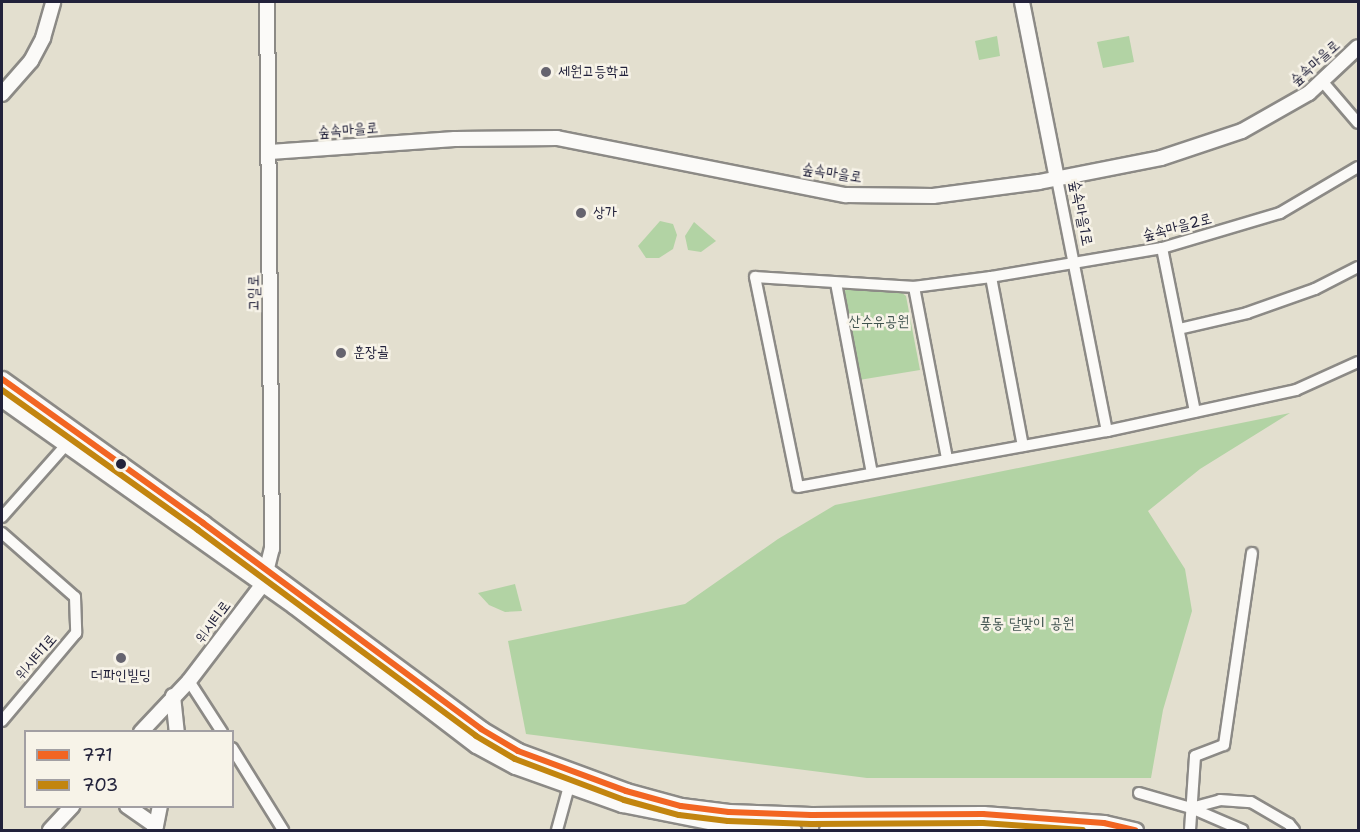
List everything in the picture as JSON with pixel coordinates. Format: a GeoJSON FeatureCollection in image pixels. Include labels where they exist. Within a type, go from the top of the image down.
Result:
{"type":"FeatureCollection","features":[{"type":"Feature","properties":{"kind":"main road"},"geometry":{"type":"LineString","coordinates":[[2,94],[31,61],[44,39],[53,2]]}},
{"type":"Feature","properties":{"kind":"main road","name":"고일로"},"geometry":{"type":"LineString","coordinates":[[265,577],[272,549],[267,2]]}},
{"type":"Feature","properties":{"kind":"main road","name":"숲속마을1로"},"geometry":{"type":"LineString","coordinates":[[1022,2],[1057,179]]}},
{"type":"Feature","properties":{"kind":"main road","name":"숲속마을로"},"geometry":{"type":"LineString","coordinates":[[270,152],[455,139],[557,138],[846,195],[933,196],[1057,179],[1161,158],[1242,132],[1310,93],[1359,47]]}},
{"type":"Feature","properties":{"kind":"main road"},"geometry":{"type":"LineString","coordinates":[[2,380],[265,577],[476,745],[515,766],[622,804],[734,826],[793,831]]}},
{"type":"Feature","properties":{"kind":"main road"},"geometry":{"type":"LineString","coordinates":[[2,399],[65,446],[265,577],[482,729],[518,751],[626,791],[681,806],[729,812],[811,815],[983,814],[1104,823],[1135,831]]}},
{"type":"Feature","properties":{"kind":"main road","name":"위시티로"},"geometry":{"type":"LineString","coordinates":[[143,730],[189,681],[265,577]]}},
{"type":"Feature","properties":{"kind":"main road"},"geometry":{"type":"LineString","coordinates":[[173,696],[177,730]]}},
{"type":"Feature","properties":{"kind":"main road"},"geometry":{"type":"LineString","coordinates":[[50,831],[71,808]]}},
{"type":"Feature","properties":{"kind":"main road"},"geometry":{"type":"LineString","coordinates":[[128,808],[155,828],[160,808]]}},
{"type":"Feature","properties":{"kind":"main road"},"geometry":{"type":"LineString","coordinates":[[827,831],[983,825],[1062,831]]}},
{"type":"Feature","properties":{"kind":"street"},"geometry":{"type":"LineString","coordinates":[[1322,81],[1359,123]]}},
{"type":"Feature","properties":{"kind":"street","name":"숲속마을2로"},"geometry":{"type":"LineString","coordinates":[[1359,167],[1280,213],[1162,248],[991,278],[914,287],[755,277],[798,487],[1107,431],[1296,390],[1359,362]]}},
{"type":"Feature","properties":{"kind":"street","name":"숲속마을1로"},"geometry":{"type":"LineString","coordinates":[[1057,179],[1107,431]]}},
{"type":"Feature","properties":{"kind":"street"},"geometry":{"type":"LineString","coordinates":[[1162,248],[1195,412]]}},
{"type":"Feature","properties":{"kind":"street"},"geometry":{"type":"LineString","coordinates":[[1179,329],[1258,309],[1315,289],[1359,267]]}},
{"type":"Feature","properties":{"kind":"street"},"geometry":{"type":"LineString","coordinates":[[991,278],[1023,446]]}},
{"type":"Feature","properties":{"kind":"street"},"geometry":{"type":"LineString","coordinates":[[836,283],[872,473]]}},
{"type":"Feature","properties":{"kind":"street"},"geometry":{"type":"LineString","coordinates":[[914,287],[946,459]]}},
{"type":"Feature","properties":{"kind":"street"},"geometry":{"type":"LineString","coordinates":[[2,517],[65,446]]}},
{"type":"Feature","properties":{"kind":"street","name":"위시티1로"},"geometry":{"type":"LineString","coordinates":[[2,533],[75,597],[76,633],[2,721]]}},
{"type":"Feature","properties":{"kind":"street"},"geometry":{"type":"LineString","coordinates":[[1190,831],[1195,756],[1224,745],[1252,553]]}},
{"type":"Feature","properties":{"kind":"street"},"geometry":{"type":"LineString","coordinates":[[189,681],[221,730]]}},
{"type":"Feature","properties":{"kind":"street"},"geometry":{"type":"LineString","coordinates":[[234,751],[283,831]]}},
{"type":"Feature","properties":{"kind":"street"},"geometry":{"type":"LineString","coordinates":[[557,831],[568,786]]}},
{"type":"Feature","properties":{"kind":"street"},"geometry":{"type":"LineString","coordinates":[[1139,793],[1191,808],[1242,831]]}},
{"type":"Feature","properties":{"kind":"street"},"geometry":{"type":"LineString","coordinates":[[1191,808],[1220,800],[1251,802],[1289,824],[1294,831]]}},
{"type":"Feature","properties":{"kind":"green space"},"geometry":{"type":"Polygon","coordinates":[[[997,36],[1000,56],[979,60],[975,41],[997,36]]]}},
{"type":"Feature","properties":{"kind":"green space"},"geometry":{"type":"Polygon","coordinates":[[[1129,36],[1134,62],[1103,68],[1097,42],[1129,36]]]}},
{"type":"Feature","properties":{"kind":"green space"},"geometry":{"type":"Polygon","coordinates":[[[660,221],[673,224],[677,235],[673,249],[659,258],[646,258],[638,246],[660,221]]]}},
{"type":"Feature","properties":{"kind":"green space"},"geometry":{"type":"Polygon","coordinates":[[[694,222],[716,241],[701,252],[688,250],[685,236],[694,222]]]}},
{"type":"Feature","properties":{"kind":"green space","name":"산수유공원"},"geometry":{"type":"Polygon","coordinates":[[[847,289],[901,292],[906,296],[920,370],[859,380],[842,293],[847,289]]]}},
{"type":"Feature","properties":{"kind":"green space","name":"풍동 달맞이 공원"},"geometry":{"type":"Polygon","coordinates":[[[1290,413],[1200,469],[1148,511],[1185,569],[1192,611],[1163,710],[1151,778],[867,778],[526,734],[508,641],[685,604],[778,539],[835,505],[1290,413]]]}},
{"type":"Feature","properties":{"kind":"green space"},"geometry":{"type":"Polygon","coordinates":[[[515,584],[522,611],[505,612],[489,605],[478,593],[515,584]]]}},
{"type":"Feature","properties":{"kind":"transit line","name":"771"},"geometry":{"type":"LineString","coordinates":[[2,379],[203,523],[481,729],[518,751],[626,791],[681,806],[729,812],[811,815],[983,814],[1104,823],[1135,830]]}},
{"type":"Feature","properties":{"kind":"transit line","name":"703"},"geometry":{"type":"LineString","coordinates":[[2,390],[198,530],[476,736],[515,759],[624,800],[679,815],[728,821],[811,824],[983,823],[1083,830]]}},
{"type":"Feature","properties":{"kind":"place","name":"세원고등학교"},"geometry":{"type":"Point","coordinates":[546,72]}},
{"type":"Feature","properties":{"kind":"place","name":"상가"},"geometry":{"type":"Point","coordinates":[581,213]}},
{"type":"Feature","properties":{"kind":"place","name":"훈장골"},"geometry":{"type":"Point","coordinates":[341,353]}},
{"type":"Feature","properties":{"kind":"place","name":"더파인빌딩"},"geometry":{"type":"Point","coordinates":[121,658]}}]}
